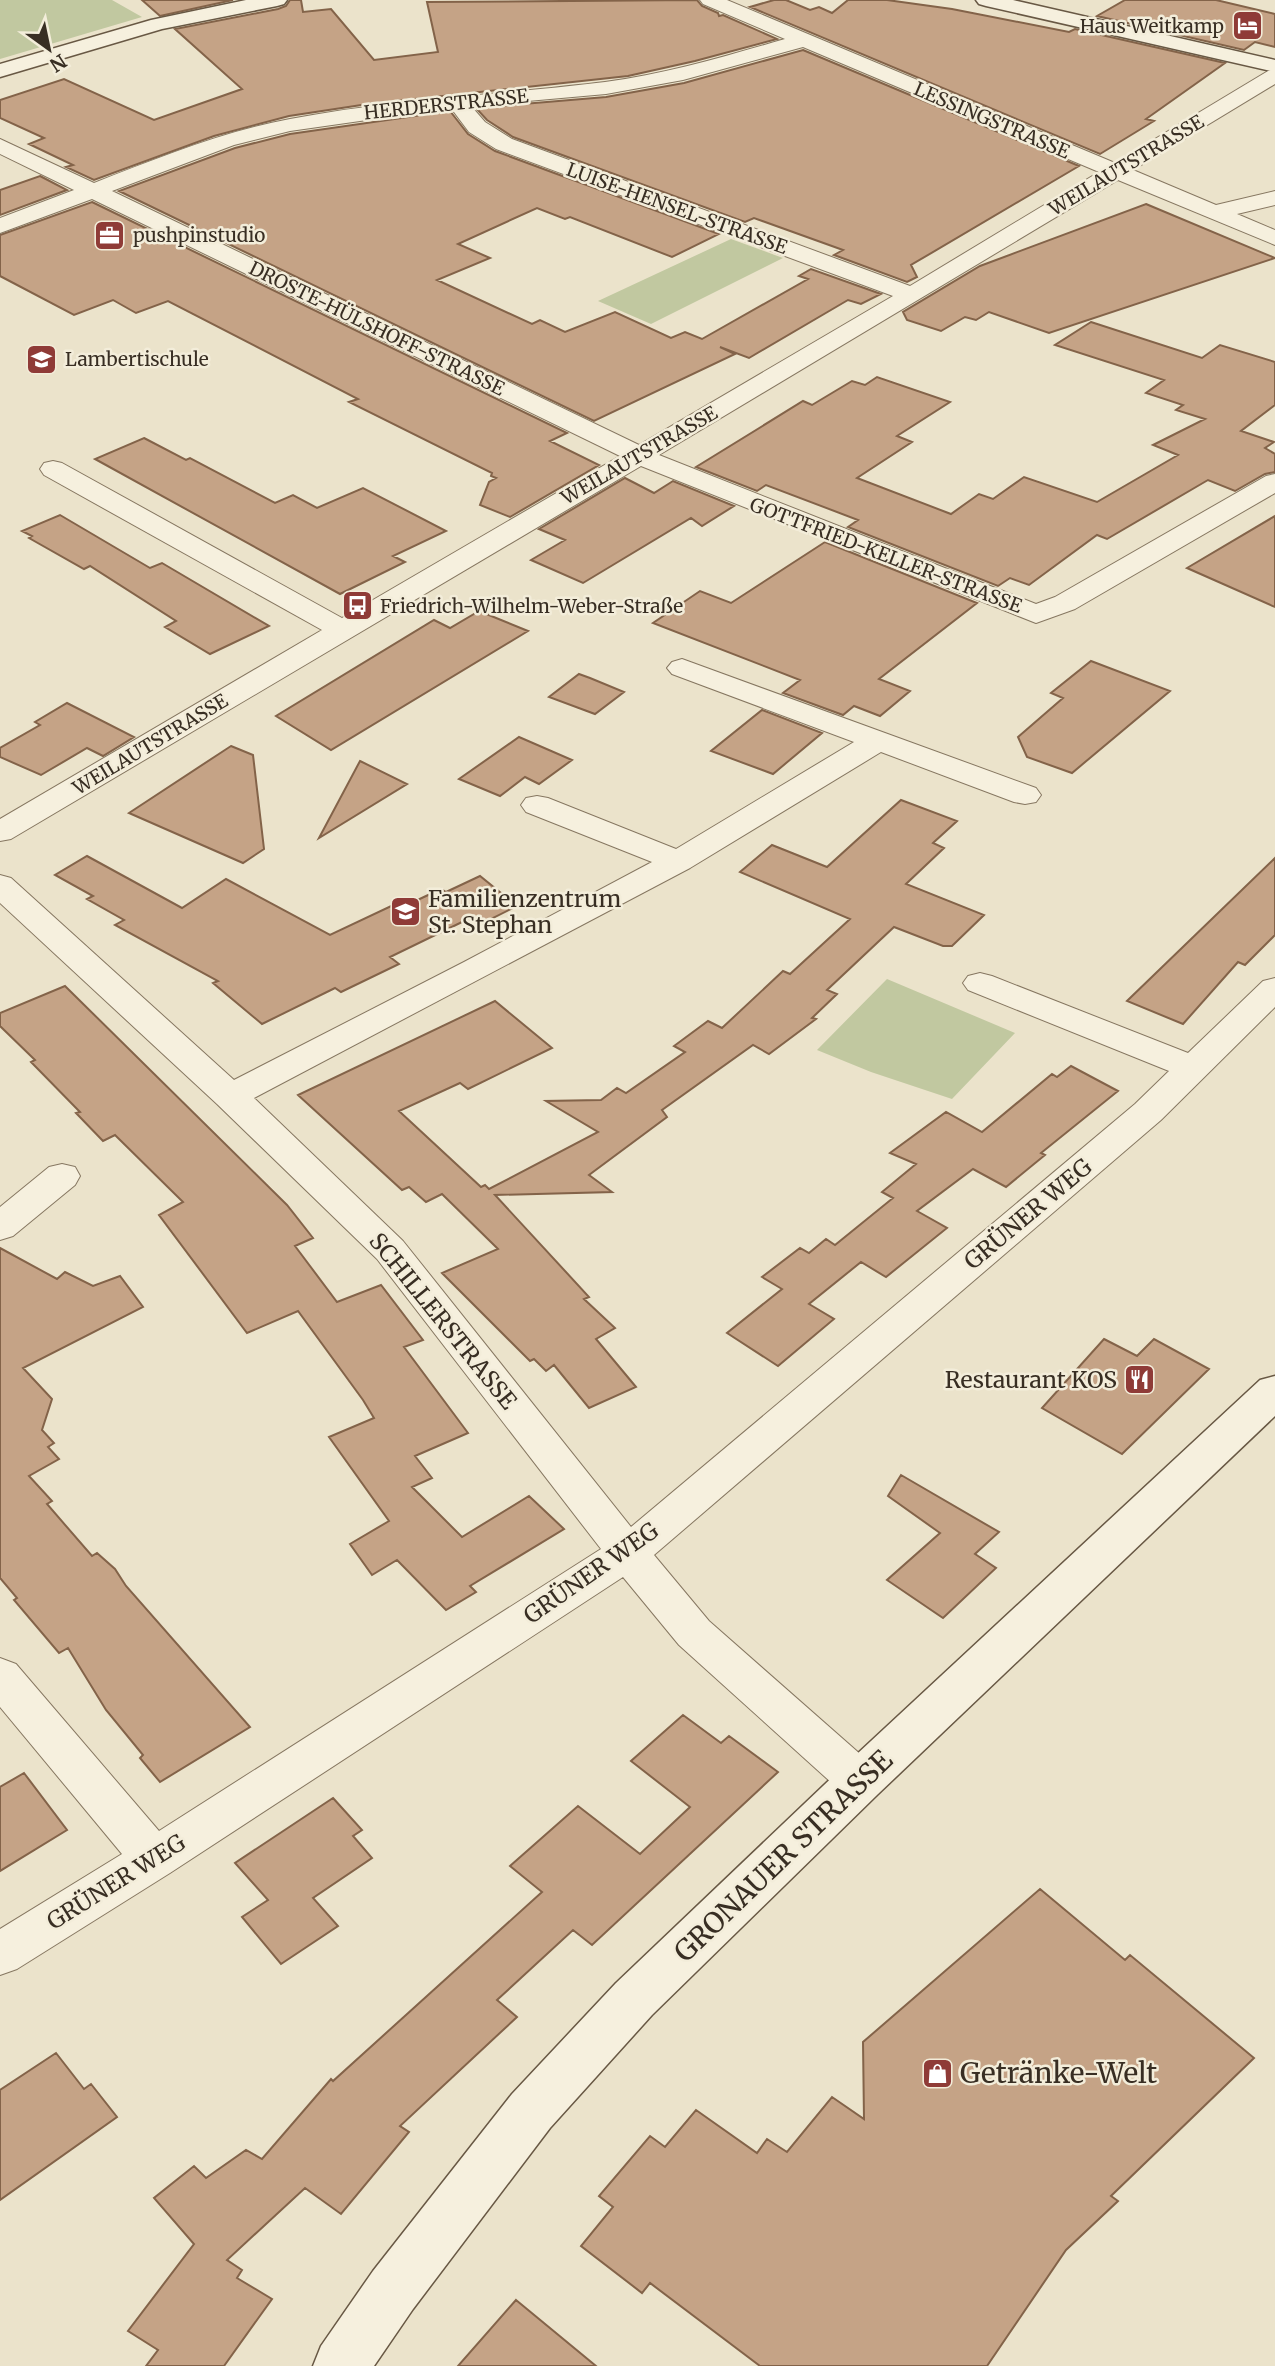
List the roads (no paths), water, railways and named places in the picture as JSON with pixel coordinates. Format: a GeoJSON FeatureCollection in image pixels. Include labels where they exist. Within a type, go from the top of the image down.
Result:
{"type":"FeatureCollection","features":[{"type":"Feature","properties":{"kind":"main road"},"geometry":{"type":"LineString","coordinates":[[0,71],[177,19],[277,0]]}},
{"type":"Feature","properties":{"kind":"main road"},"geometry":{"type":"LineString","coordinates":[[986,0],[1079,19],[1275,66]]}},
{"type":"Feature","properties":{"kind":"main road","name":"GRONAUER STRASSE"},"geometry":{"type":"LineString","coordinates":[[341,2366],[393,2290],[531,2111],[634,1998],[860,1781],[1275,1391]]}},
{"type":"Feature","properties":{"kind":"street","name":"LESSINGSTRASSE"},"geometry":{"type":"LineString","coordinates":[[710,0],[1275,238]]}},
{"type":"Feature","properties":{"kind":"street","name":"HERDERSTRASSE"},"geometry":{"type":"LineString","coordinates":[[0,226],[227,139],[356,113],[618,86],[683,74],[804,40]]}},
{"type":"Feature","properties":{"kind":"street","name":"WEILAUTSTRASSE"},"geometry":{"type":"LineString","coordinates":[[0,832],[912,295],[1275,75]]}},
{"type":"Feature","properties":{"kind":"street","name":"LUISE-HENSEL-STRASSE"},"geometry":{"type":"LineString","coordinates":[[456,101],[477,127],[504,144],[912,295]]}},
{"type":"Feature","properties":{"kind":"street","name":"DROSTE-HÜLSHOFF-STRASSE"},"geometry":{"type":"LineString","coordinates":[[0,146],[639,455]]}},
{"type":"Feature","properties":{"kind":"street"},"geometry":{"type":"LineString","coordinates":[[1214,212],[1275,198]]}},
{"type":"Feature","properties":{"kind":"street","name":"GOTTFRIED-KELLER-STRASSE"},"geometry":{"type":"LineString","coordinates":[[639,455],[682,475],[1036,614],[1065,603],[1275,482]]}},
{"type":"Feature","properties":{"kind":"street"},"geometry":{"type":"LineString","coordinates":[[53,469],[342,630]]}},
{"type":"Feature","properties":{"kind":"street"},"geometry":{"type":"LineString","coordinates":[[682,668],[1025,795]]}},
{"type":"Feature","properties":{"kind":"street"},"geometry":{"type":"LineString","coordinates":[[230,1096],[546,933],[679,861],[779,804],[877,741]]}},
{"type":"Feature","properties":{"kind":"street"},"geometry":{"type":"LineString","coordinates":[[537,805],[679,861]]}},
{"type":"Feature","properties":{"kind":"street","name":"SCHILLERSTRASSE"},"geometry":{"type":"LineString","coordinates":[[0,885],[230,1096],[390,1250],[694,1633],[860,1781]]}},
{"type":"Feature","properties":{"kind":"street"},"geometry":{"type":"LineString","coordinates":[[981,983],[1194,1068]]}},
{"type":"Feature","properties":{"kind":"street","name":"GRÜNER WEG"},"geometry":{"type":"LineString","coordinates":[[0,1954],[154,1859],[628,1553],[1148,1112],[1275,988]]}},
{"type":"Feature","properties":{"kind":"street"},"geometry":{"type":"LineString","coordinates":[[0,1227],[62,1176]]}},
{"type":"Feature","properties":{"kind":"street"},"geometry":{"type":"LineString","coordinates":[[0,1676],[154,1859]]}},
{"type":"Feature","properties":{"kind":"place","name":"Haus Weitkamp"},"geometry":{"type":"Point","coordinates":[1247,26]}},
{"type":"Feature","properties":{"kind":"place","name":"pushpinstudio"},"geometry":{"type":"Point","coordinates":[110,235]}},
{"type":"Feature","properties":{"kind":"place","name":"Lambertischule"},"geometry":{"type":"Point","coordinates":[42,359]}},
{"type":"Feature","properties":{"kind":"place","name":"Friedrich-Wilhelm-Weber-Straße"},"geometry":{"type":"Point","coordinates":[357,606]}},
{"type":"Feature","properties":{"kind":"place","name":"Familienzentrum St. Stephan"},"geometry":{"type":"Point","coordinates":[405,912]}},
{"type":"Feature","properties":{"kind":"place","name":"Restaurant KOS"},"geometry":{"type":"Point","coordinates":[1140,1380]}},
{"type":"Feature","properties":{"kind":"place","name":"Getränke-Welt"},"geometry":{"type":"Point","coordinates":[937,2073]}}]}
